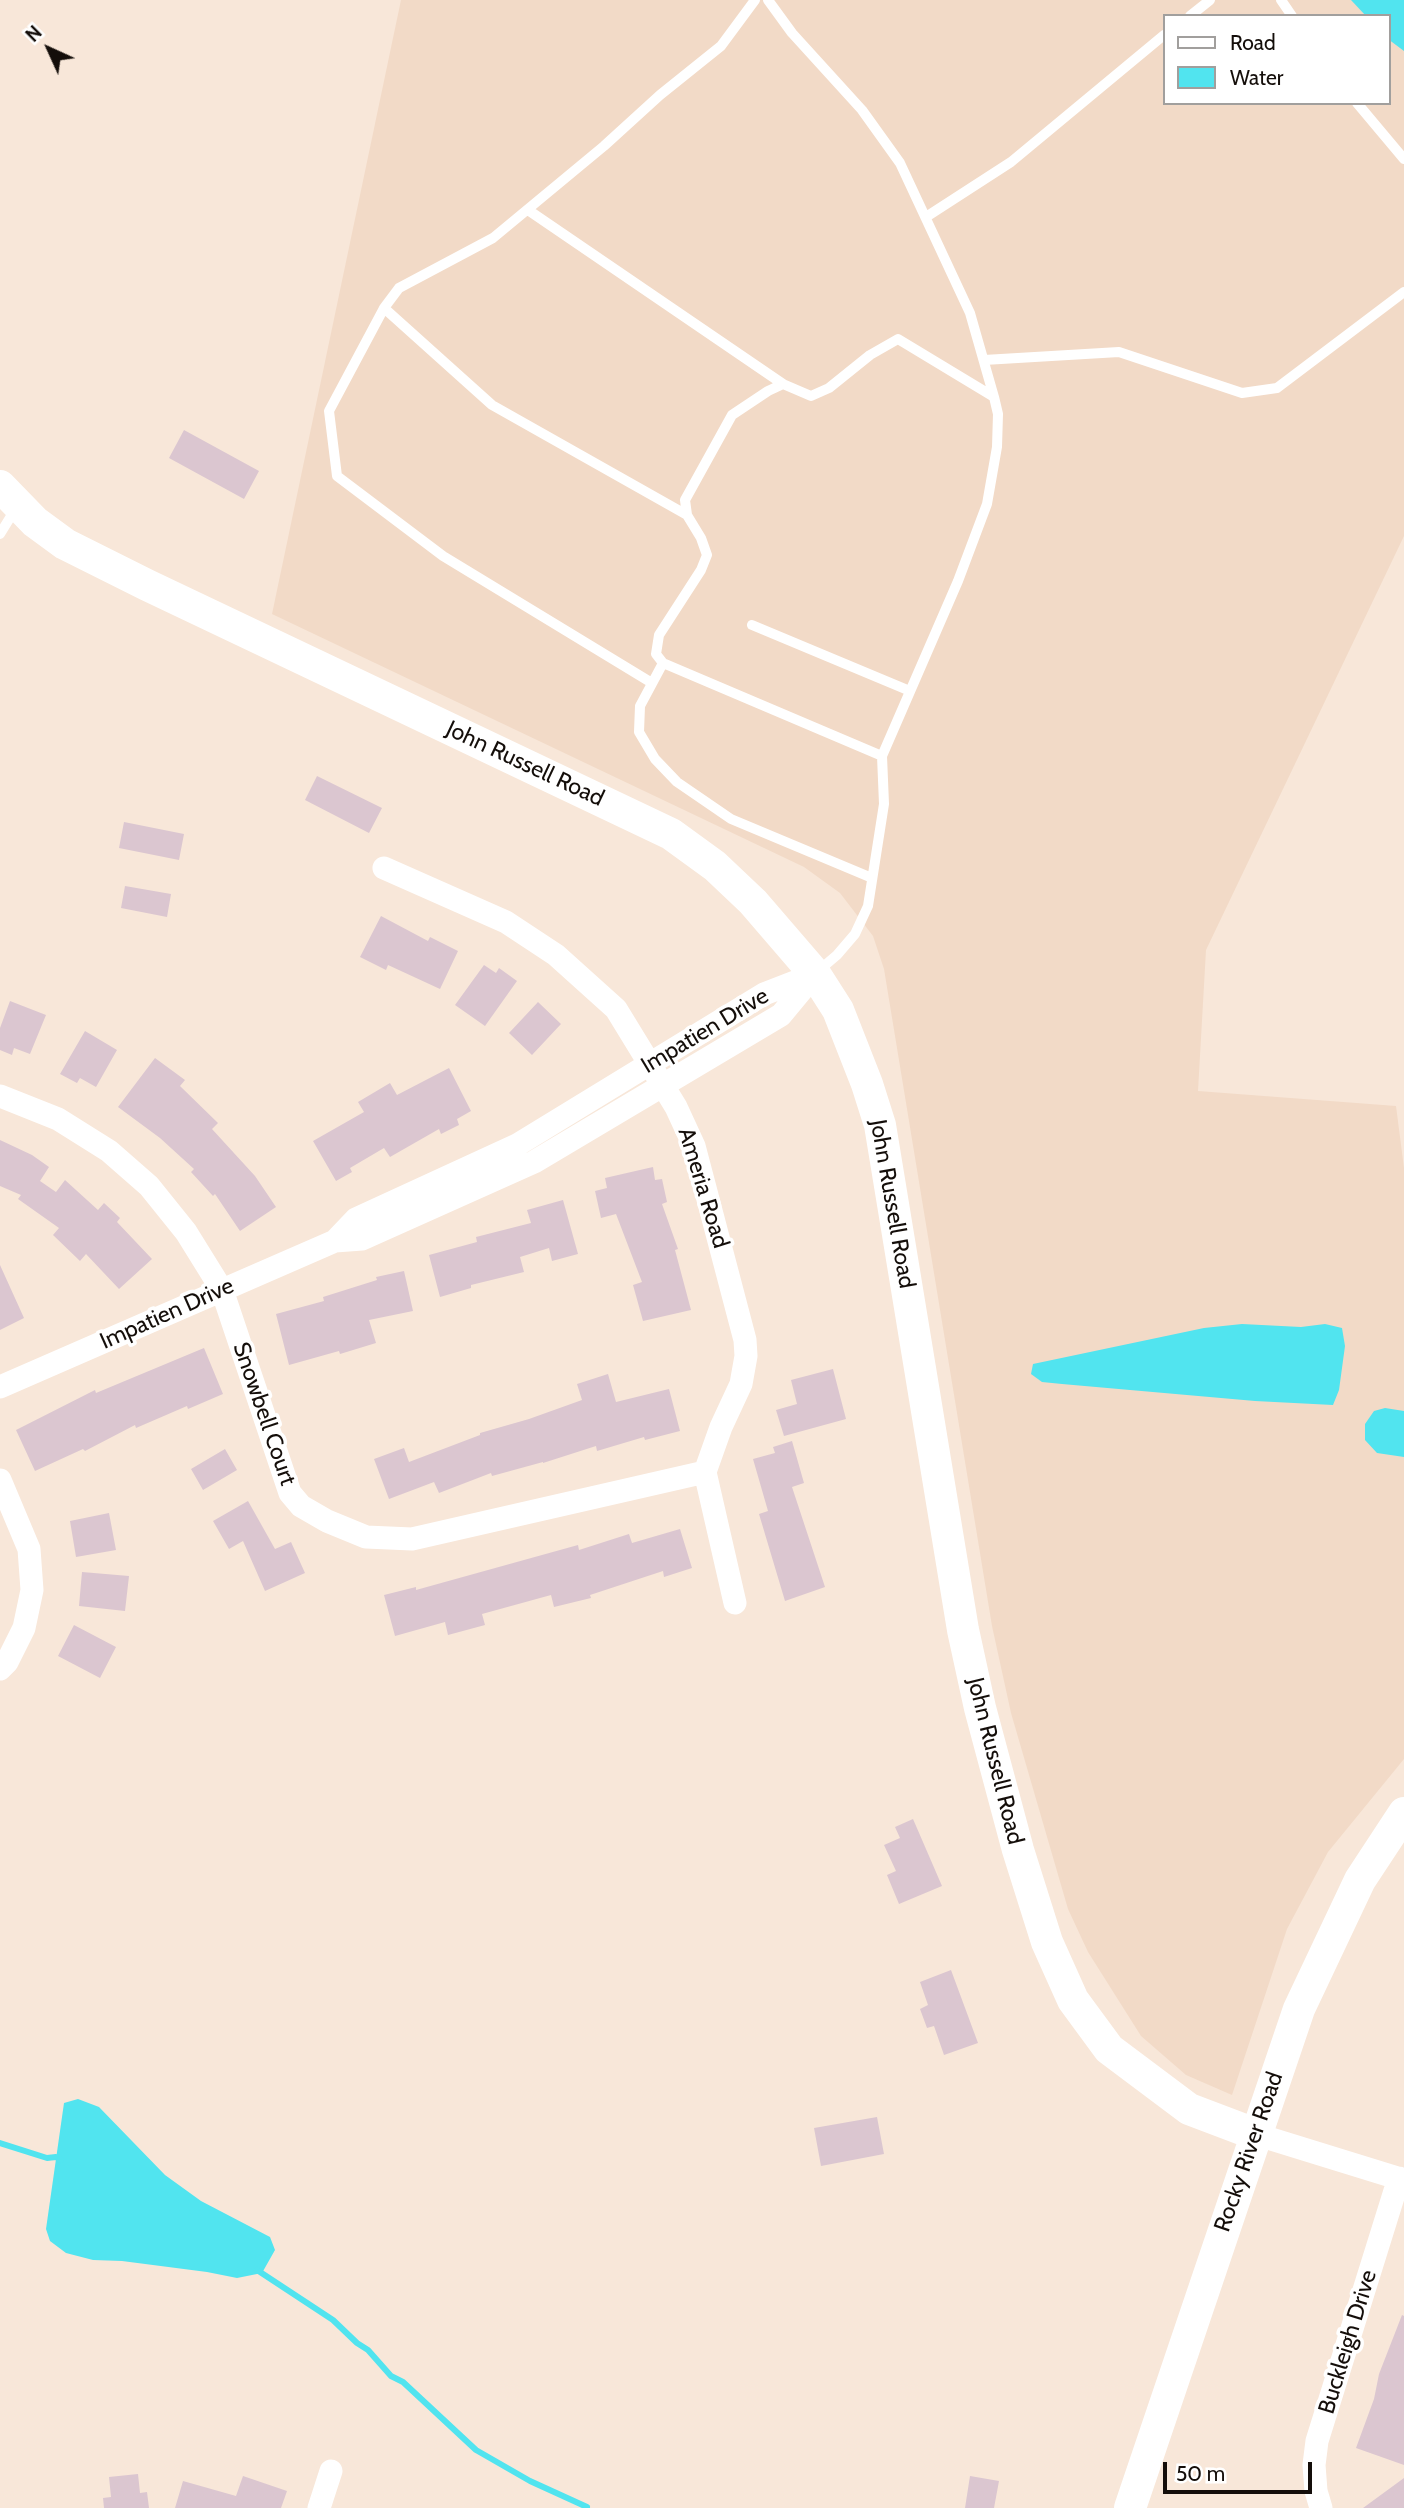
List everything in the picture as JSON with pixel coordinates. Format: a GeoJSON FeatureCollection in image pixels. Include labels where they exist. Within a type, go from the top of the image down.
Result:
{"type":"FeatureCollection","features":[{"type":"Feature","properties":{"kind":"street","name":"John Russell Road"},"geometry":{"type":"LineString","coordinates":[[9,496],[36,522],[65,544],[671,834],[715,866],[753,902],[815,974],[838,1010],[880,1125],[963,1630],[986,1734],[1018,1850],[1047,1942],[1073,2000],[1109,2049],[1189,2109],[1255,2134],[1401,2179]]}},
{"type":"Feature","properties":{"kind":"street","name":"Ameria Road"},"geometry":{"type":"LineString","coordinates":[[384,868],[506,922],[556,955],[616,1009],[665,1086],[694,1146],[745,1340],[746,1356],[741,1384],[721,1427],[705,1472]]}},
{"type":"Feature","properties":{"kind":"street","name":"Impatien Drive"},"geometry":{"type":"LineString","coordinates":[[335,1241],[356,1219],[517,1145],[764,994],[815,974]]}},
{"type":"Feature","properties":{"kind":"street","name":"Impatien Drive"},"geometry":{"type":"LineString","coordinates":[[0,1387],[335,1241],[362,1239],[534,1162],[781,1015],[815,974]]}},
{"type":"Feature","properties":{"kind":"street","name":"Snowbell Court"},"geometry":{"type":"LineString","coordinates":[[0,1096],[58,1119],[109,1151],[149,1186],[186,1232],[222,1290],[290,1493],[301,1506],[327,1521],[366,1537],[412,1539],[705,1472]]}},
{"type":"Feature","properties":{"kind":"street"},"geometry":{"type":"LineString","coordinates":[[705,1472],[736,1603]]}},
{"type":"Feature","properties":{"kind":"street"},"geometry":{"type":"LineString","coordinates":[[0,1480],[29,1549],[32,1590],[24,1628],[7,1662],[0,1669]]}},
{"type":"Feature","properties":{"kind":"street","name":"Rocky River Road"},"geometry":{"type":"LineString","coordinates":[[1130,2508],[1299,2009],[1360,1880],[1404,1813]]}},
{"type":"Feature","properties":{"kind":"street","name":"Buckleigh Drive"},"geometry":{"type":"LineString","coordinates":[[1321,2508],[1316,2491],[1314,2465],[1317,2441],[1401,2179]]}},
{"type":"Feature","properties":{"kind":"street"},"geometry":{"type":"LineString","coordinates":[[319,2508],[331,2472]]}},
{"type":"Feature","properties":{"kind":"lane"},"geometry":{"type":"LineString","coordinates":[[652,683],[443,556],[337,476],[329,411],[384,308],[399,288],[493,238],[721,46],[755,0]]}},
{"type":"Feature","properties":{"kind":"lane"},"geometry":{"type":"LineString","coordinates":[[768,0],[792,33],[862,110],[900,163],[970,313],[998,414],[997,447],[987,504],[958,581],[883,756],[884,804],[868,906],[855,934],[837,955],[815,974]]}},
{"type":"Feature","properties":{"kind":"lane"},"geometry":{"type":"LineString","coordinates":[[1192,14],[1210,0]]}},
{"type":"Feature","properties":{"kind":"lane"},"geometry":{"type":"LineString","coordinates":[[926,218],[1011,162],[1162,37]]}},
{"type":"Feature","properties":{"kind":"lane"},"geometry":{"type":"LineString","coordinates":[[1359,105],[1404,159]]}},
{"type":"Feature","properties":{"kind":"lane"},"geometry":{"type":"LineString","coordinates":[[528,209],[783,384],[811,396],[829,388],[870,355],[898,339],[994,397]]}},
{"type":"Feature","properties":{"kind":"lane"},"geometry":{"type":"LineString","coordinates":[[984,360],[1119,352],[1242,394],[1277,388],[1404,292]]}},
{"type":"Feature","properties":{"kind":"lane"},"geometry":{"type":"LineString","coordinates":[[384,308],[492,405],[687,514]]}},
{"type":"Feature","properties":{"kind":"lane"},"geometry":{"type":"LineString","coordinates":[[783,384],[732,415],[685,500],[687,514],[707,555],[701,570],[659,635],[656,654],[663,663],[883,756]]}},
{"type":"Feature","properties":{"kind":"lane"},"geometry":{"type":"LineString","coordinates":[[0,534],[9,496]]}},
{"type":"Feature","properties":{"kind":"lane"},"geometry":{"type":"LineString","coordinates":[[752,625],[911,691]]}},
{"type":"Feature","properties":{"kind":"lane"},"geometry":{"type":"LineString","coordinates":[[663,663],[640,706],[639,732],[655,759],[677,782],[731,819],[872,878]]}},
{"type":"Feature","properties":{"kind":"shaded area"},"geometry":{"type":"Polygon","coordinates":[[[401,0],[1404,0],[1404,536],[1206,950],[1198,1091],[1396,1106],[1404,1168],[1404,1759],[1328,1852],[1287,1929],[1232,2095],[1186,2075],[1141,2036],[1088,1952],[1068,1909],[1011,1713],[992,1626],[884,969],[873,936],[840,893],[804,867],[272,614],[401,0]]]}},
{"type":"Feature","properties":{"kind":"water"},"geometry":{"type":"Polygon","coordinates":[[[1351,0],[1404,0],[1404,51],[1390,40],[1390,14],[1364,14],[1351,0]]]}},
{"type":"Feature","properties":{"kind":"water"},"geometry":{"type":"Polygon","coordinates":[[[1242,1324],[1301,1327],[1325,1324],[1342,1328],[1345,1346],[1339,1390],[1333,1405],[1255,1401],[1042,1382],[1031,1374],[1033,1364],[1204,1328],[1242,1324]]]}},
{"type":"Feature","properties":{"kind":"water"},"geometry":{"type":"Polygon","coordinates":[[[1385,1408],[1404,1411],[1404,1457],[1377,1453],[1365,1440],[1365,1424],[1374,1411],[1385,1408]]]}},
{"type":"Feature","properties":{"kind":"water"},"geometry":{"type":"Polygon","coordinates":[[[78,2099],[99,2107],[165,2175],[201,2201],[270,2237],[275,2250],[262,2273],[237,2278],[122,2261],[93,2260],[66,2253],[50,2241],[46,2229],[64,2103],[78,2099]]]}},
{"type":"Feature","properties":{"kind":"building"},"geometry":{"type":"Polygon","coordinates":[[[184,430],[259,471],[244,499],[169,458],[184,430]]]}},
{"type":"Feature","properties":{"kind":"building"},"geometry":{"type":"Polygon","coordinates":[[[317,776],[382,808],[369,833],[305,800],[317,776]]]}},
{"type":"Feature","properties":{"kind":"building"},"geometry":{"type":"Polygon","coordinates":[[[124,822],[184,834],[179,860],[119,848],[124,822]]]}},
{"type":"Feature","properties":{"kind":"building"},"geometry":{"type":"Polygon","coordinates":[[[125,886],[171,894],[167,917],[121,908],[125,886]]]}},
{"type":"Feature","properties":{"kind":"building"},"geometry":{"type":"Polygon","coordinates":[[[381,916],[428,941],[430,937],[458,951],[440,989],[388,965],[386,970],[360,957],[381,916]]]}},
{"type":"Feature","properties":{"kind":"building"},"geometry":{"type":"Polygon","coordinates":[[[484,965],[496,973],[499,968],[517,981],[485,1026],[455,1005],[484,965]]]}},
{"type":"Feature","properties":{"kind":"building"},"geometry":{"type":"Polygon","coordinates":[[[10,1001],[46,1015],[30,1054],[14,1048],[12,1055],[0,1050],[0,1028],[10,1001]]]}},
{"type":"Feature","properties":{"kind":"building"},"geometry":{"type":"Polygon","coordinates":[[[538,1002],[561,1024],[532,1055],[509,1033],[538,1002]]]}},
{"type":"Feature","properties":{"kind":"building"},"geometry":{"type":"Polygon","coordinates":[[[85,1031],[117,1050],[96,1087],[80,1078],[77,1083],[60,1074],[85,1031]]]}},
{"type":"Feature","properties":{"kind":"building"},"geometry":{"type":"Polygon","coordinates":[[[155,1058],[185,1080],[180,1086],[218,1123],[212,1129],[255,1176],[276,1207],[240,1231],[215,1194],[213,1196],[191,1172],[194,1169],[160,1138],[118,1107],[155,1058]]]}},
{"type":"Feature","properties":{"kind":"building"},"geometry":{"type":"Polygon","coordinates":[[[449,1068],[471,1111],[457,1119],[459,1125],[441,1134],[439,1129],[390,1157],[384,1148],[350,1168],[352,1172],[336,1181],[313,1141],[364,1112],[358,1102],[390,1083],[397,1095],[449,1068]]]}},
{"type":"Feature","properties":{"kind":"building"},"geometry":{"type":"Polygon","coordinates":[[[0,1140],[32,1155],[49,1167],[40,1181],[56,1192],[65,1180],[98,1210],[104,1203],[120,1218],[117,1222],[152,1259],[119,1289],[86,1254],[80,1261],[53,1235],[59,1228],[18,1199],[21,1195],[0,1186],[0,1140]]]}},
{"type":"Feature","properties":{"kind":"building"},"geometry":{"type":"Polygon","coordinates":[[[653,1167],[655,1180],[662,1179],[667,1202],[662,1204],[678,1249],[675,1250],[691,1310],[643,1321],[633,1285],[642,1282],[616,1214],[601,1218],[595,1191],[607,1188],[605,1178],[653,1167]]]}},
{"type":"Feature","properties":{"kind":"building"},"geometry":{"type":"Polygon","coordinates":[[[563,1200],[578,1254],[552,1261],[549,1248],[520,1257],[524,1272],[471,1285],[471,1288],[440,1297],[429,1255],[477,1242],[476,1237],[531,1223],[527,1210],[563,1200]]]}},
{"type":"Feature","properties":{"kind":"building"},"geometry":{"type":"Polygon","coordinates":[[[0,1265],[24,1318],[0,1330],[0,1265]]]}},
{"type":"Feature","properties":{"kind":"building"},"geometry":{"type":"Polygon","coordinates":[[[404,1271],[413,1311],[369,1320],[376,1343],[289,1365],[276,1314],[324,1301],[323,1297],[377,1280],[376,1277],[404,1271]]]}},
{"type":"Feature","properties":{"kind":"building"},"geometry":{"type":"Polygon","coordinates":[[[204,1348],[223,1394],[136,1428],[135,1425],[85,1451],[83,1449],[35,1471],[16,1430],[95,1390],[96,1393],[204,1348]]]}},
{"type":"Feature","properties":{"kind":"building"},"geometry":{"type":"Polygon","coordinates":[[[833,1369],[846,1419],[784,1436],[776,1410],[797,1404],[791,1380],[833,1369]]]}},
{"type":"Feature","properties":{"kind":"building"},"geometry":{"type":"Polygon","coordinates":[[[608,1374],[616,1402],[669,1389],[680,1431],[645,1440],[644,1437],[597,1451],[596,1446],[543,1463],[492,1476],[491,1473],[439,1493],[434,1482],[389,1499],[374,1459],[404,1448],[409,1462],[480,1433],[582,1400],[577,1384],[608,1374]]]}},
{"type":"Feature","properties":{"kind":"building"},"geometry":{"type":"Polygon","coordinates":[[[792,1441],[804,1483],[792,1487],[825,1587],[785,1601],[759,1514],[768,1511],[753,1459],[775,1453],[773,1447],[792,1441]]]}},
{"type":"Feature","properties":{"kind":"building"},"geometry":{"type":"Polygon","coordinates":[[[225,1449],[237,1470],[203,1490],[191,1469],[225,1449]]]}},
{"type":"Feature","properties":{"kind":"building"},"geometry":{"type":"Polygon","coordinates":[[[248,1501],[275,1549],[291,1542],[305,1573],[265,1591],[243,1541],[229,1549],[213,1521],[248,1501]]]}},
{"type":"Feature","properties":{"kind":"building"},"geometry":{"type":"Polygon","coordinates":[[[109,1513],[116,1550],[76,1557],[70,1521],[109,1513]]]}},
{"type":"Feature","properties":{"kind":"building"},"geometry":{"type":"Polygon","coordinates":[[[680,1529],[692,1568],[664,1577],[663,1571],[590,1595],[591,1598],[554,1607],[551,1595],[482,1614],[485,1625],[448,1635],[445,1622],[395,1636],[384,1595],[416,1587],[416,1590],[578,1545],[579,1550],[629,1534],[632,1543],[680,1529]]]}},
{"type":"Feature","properties":{"kind":"building"},"geometry":{"type":"Polygon","coordinates":[[[82,1572],[129,1576],[125,1611],[79,1606],[82,1572]]]}},
{"type":"Feature","properties":{"kind":"building"},"geometry":{"type":"Polygon","coordinates":[[[74,1625],[116,1647],[100,1678],[58,1656],[74,1625]]]}},
{"type":"Feature","properties":{"kind":"building"},"geometry":{"type":"Polygon","coordinates":[[[913,1819],[942,1886],[899,1904],[887,1875],[896,1871],[884,1845],[900,1838],[895,1827],[913,1819]]]}},
{"type":"Feature","properties":{"kind":"building"},"geometry":{"type":"Polygon","coordinates":[[[951,1970],[978,2043],[944,2055],[934,2026],[927,2028],[920,2009],[928,2005],[920,1982],[951,1970]]]}},
{"type":"Feature","properties":{"kind":"building"},"geometry":{"type":"Polygon","coordinates":[[[877,2117],[884,2154],[821,2166],[814,2128],[877,2117]]]}},
{"type":"Feature","properties":{"kind":"building"},"geometry":{"type":"Polygon","coordinates":[[[1402,2315],[1404,2465],[1356,2448],[1374,2399],[1379,2374],[1402,2315]]]}},
{"type":"Feature","properties":{"kind":"building"},"geometry":{"type":"Polygon","coordinates":[[[138,2474],[140,2493],[147,2492],[149,2508],[104,2508],[103,2498],[111,2497],[109,2477],[138,2474]]]}},
{"type":"Feature","properties":{"kind":"building"},"geometry":{"type":"Polygon","coordinates":[[[243,2476],[287,2491],[281,2508],[175,2508],[183,2481],[236,2496],[243,2476]]]}},
{"type":"Feature","properties":{"kind":"building"},"geometry":{"type":"Polygon","coordinates":[[[970,2476],[999,2481],[994,2508],[965,2508],[970,2476]]]}},
{"type":"Feature","properties":{"kind":"building"},"geometry":{"type":"Polygon","coordinates":[[[1404,2478],[1404,2508],[1363,2508],[1404,2478]]]}},
{"type":"Feature","properties":{"kind":"waterway"},"geometry":{"type":"LineString","coordinates":[[0,2143],[61,2160]]}},
{"type":"Feature","properties":{"kind":"waterway"},"geometry":{"type":"LineString","coordinates":[[257,2270],[333,2320],[368,2350],[391,2376],[403,2382],[476,2450],[530,2481],[587,2507]]}}]}
